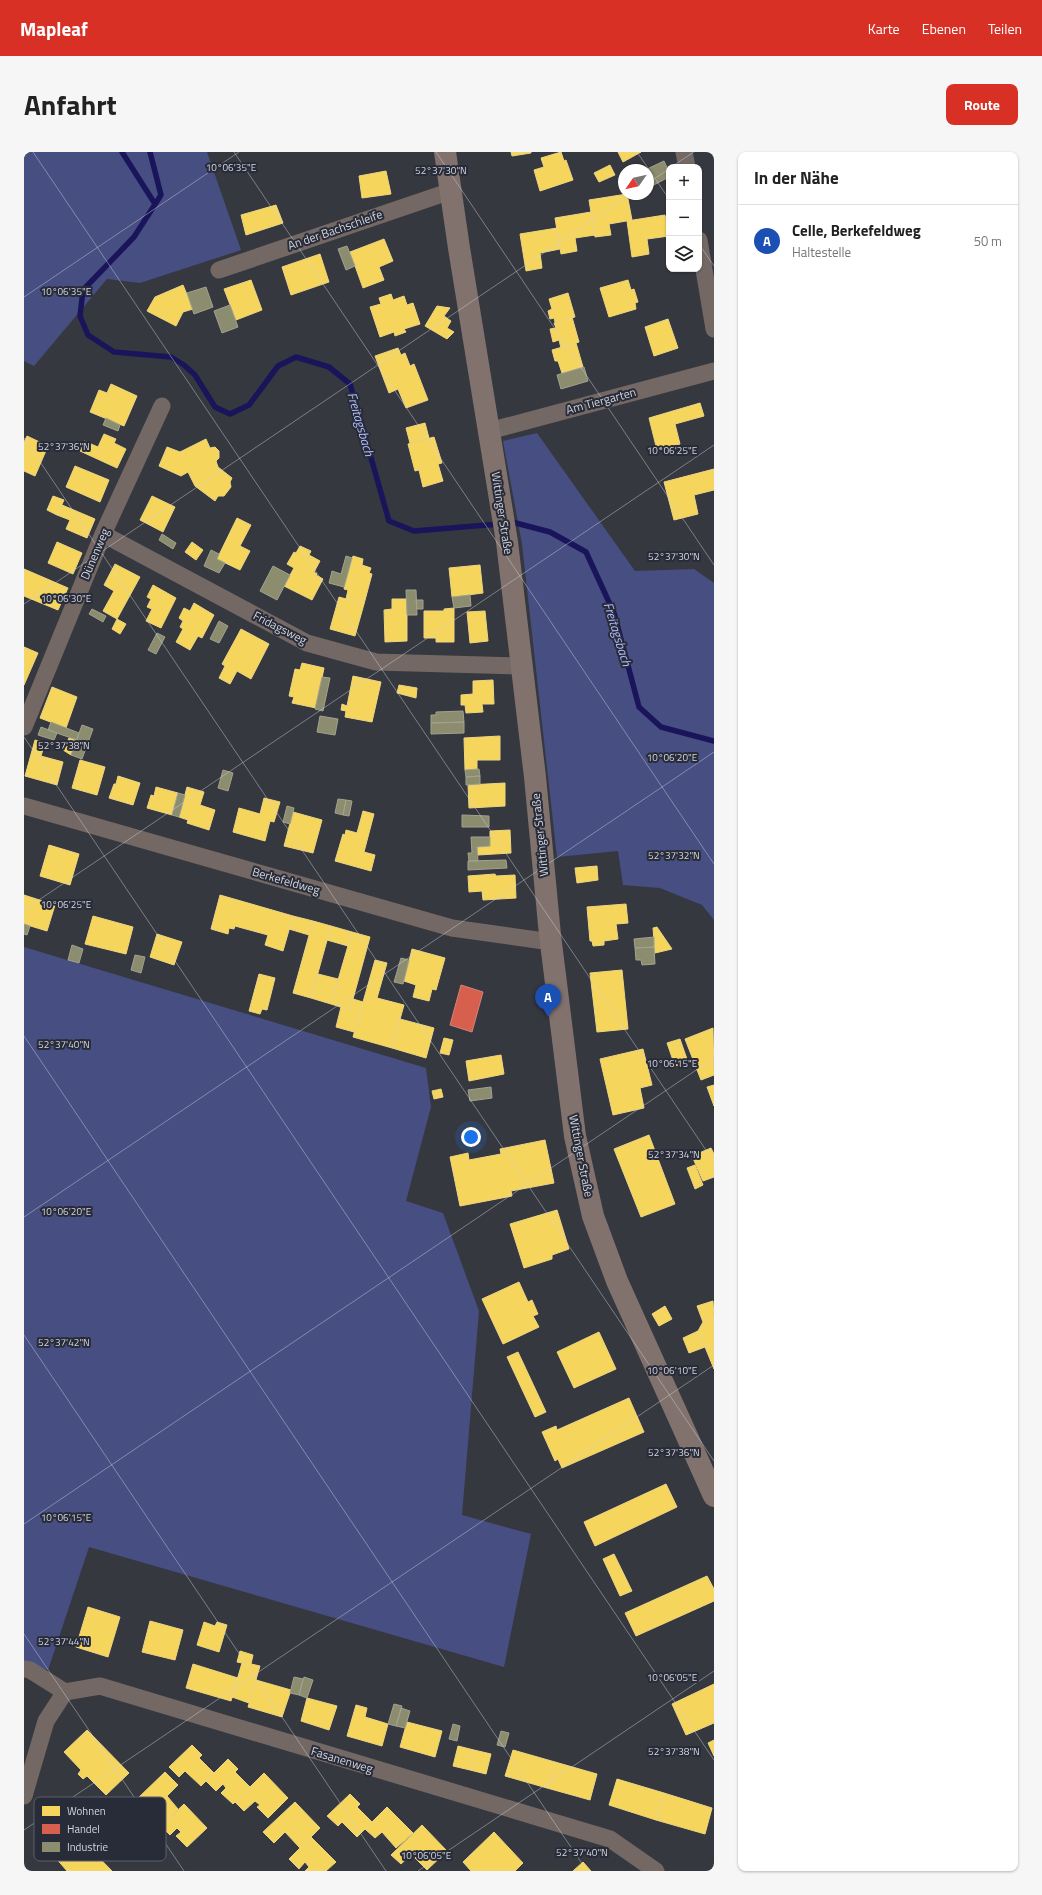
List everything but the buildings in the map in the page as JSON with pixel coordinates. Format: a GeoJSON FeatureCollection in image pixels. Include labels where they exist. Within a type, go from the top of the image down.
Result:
{"type":"FeatureCollection","features":[{"type":"Feature","properties":{"kind":"main road","name":"Wittinger Straße"},"geometry":{"type":"LineString","coordinates":[[445,152],[507,542],[551,942],[575,1136],[593,1216],[617,1281],[714,1496]]}},
{"type":"Feature","properties":{"kind":"street"},"geometry":{"type":"LineString","coordinates":[[684,152],[686,164]]}},
{"type":"Feature","properties":{"kind":"street","name":"An der Bachschleife"},"geometry":{"type":"LineString","coordinates":[[219,270],[451,191]]}},
{"type":"Feature","properties":{"kind":"street"},"geometry":{"type":"LineString","coordinates":[[702,258],[714,329]]}},
{"type":"Feature","properties":{"kind":"street","name":"Am Tiergarten"},"geometry":{"type":"LineString","coordinates":[[489,431],[714,371]]}},
{"type":"Feature","properties":{"kind":"street","name":"Dünenweg"},"geometry":{"type":"LineString","coordinates":[[24,727],[103,534],[162,406]]}},
{"type":"Feature","properties":{"kind":"street","name":"Fridagsweg"},"geometry":{"type":"LineString","coordinates":[[103,534],[307,643],[376,662],[521,666]]}},
{"type":"Feature","properties":{"kind":"street","name":"Berkefeldweg"},"geometry":{"type":"LineString","coordinates":[[24,806],[452,928],[551,942]]}},
{"type":"Feature","properties":{"kind":"street"},"geometry":{"type":"LineString","coordinates":[[24,1669],[30,1670],[65,1692],[46,1721],[24,1796]]}},
{"type":"Feature","properties":{"kind":"street","name":"Fasanenweg"},"geometry":{"type":"LineString","coordinates":[[65,1692],[100,1686],[610,1839],[656,1871]]}},
{"type":"Feature","properties":{"kind":"shaded area"},"geometry":{"type":"Polygon","coordinates":[[[24,152],[207,152],[241,250],[140,283],[107,279],[34,366],[24,361],[24,152]]]}},
{"type":"Feature","properties":{"kind":"shaded area"},"geometry":{"type":"Polygon","coordinates":[[[537,433],[635,571],[694,569],[714,583],[714,920],[702,905],[660,888],[623,885],[618,851],[557,857],[522,544],[503,441],[537,433]]]}},
{"type":"Feature","properties":{"kind":"shaded area"},"geometry":{"type":"Polygon","coordinates":[[[24,947],[426,1068],[431,1107],[406,1201],[443,1213],[479,1311],[462,1515],[531,1534],[504,1667],[89,1547],[48,1670],[24,1662],[24,947]]]}},
{"type":"Feature","properties":{"kind":"waterway"},"geometry":{"type":"LineString","coordinates":[[122,152],[155,204]]}},
{"type":"Feature","properties":{"kind":"waterway","name":"Freitagsbach"},"geometry":{"type":"LineString","coordinates":[[150,152],[161,195],[134,237],[83,290],[80,316],[88,335],[114,352],[171,357],[184,365],[195,375],[215,407],[230,414],[249,405],[278,366],[296,357],[329,367],[350,384],[389,521],[414,531],[499,524]]}},
{"type":"Feature","properties":{"kind":"waterway","name":"Freitagsbach"},"geometry":{"type":"LineString","coordinates":[[508,523],[512,522],[550,532],[586,552],[614,613],[639,707],[661,727],[714,741]]}},
{"type":"Feature","properties":{"kind":"place","name":"Celle, Berkefeldweg"},"geometry":{"type":"Point","coordinates":[548,1017]}}]}
